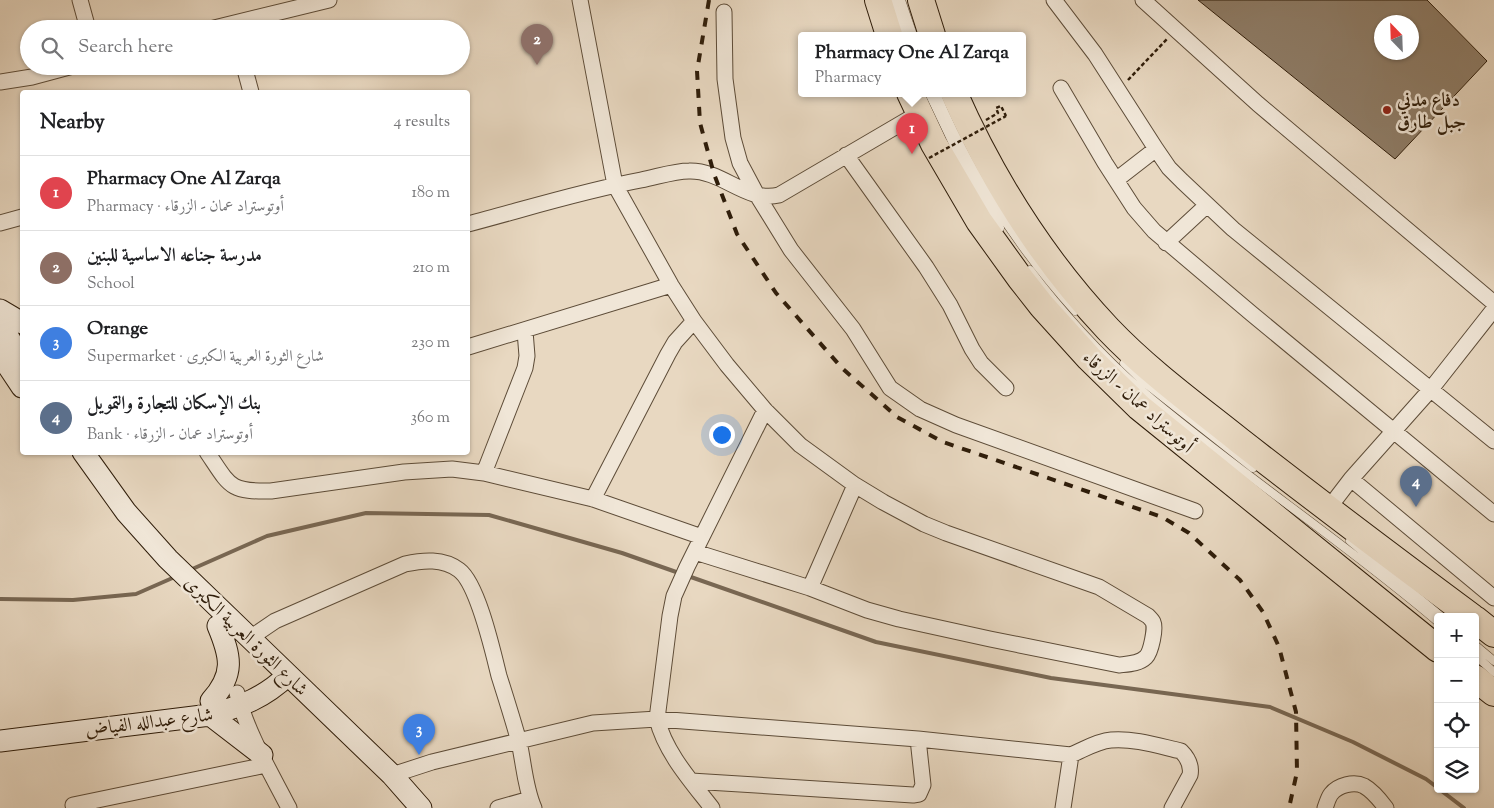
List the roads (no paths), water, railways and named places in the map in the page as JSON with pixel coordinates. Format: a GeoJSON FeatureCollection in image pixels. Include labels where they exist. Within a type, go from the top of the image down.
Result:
{"type":"FeatureCollection","features":[{"type":"Feature","properties":{"kind":"highway"},"geometry":{"type":"LineString","coordinates":[[878,0],[889,32]]}},
{"type":"Feature","properties":{"kind":"highway"},"geometry":{"type":"LineString","coordinates":[[921,0],[931,32]]}},
{"type":"Feature","properties":{"kind":"highway","name":"أوتوستراد عمان - الزرقاء"},"geometry":{"type":"LineString","coordinates":[[956,97],[983,153],[1042,249],[1083,302],[1108,330],[1154,373],[1332,520],[1466,613]]}},
{"type":"Feature","properties":{"kind":"highway","name":"أوتوستراد عمان - الزرقاء"},"geometry":{"type":"LineString","coordinates":[[919,100],[960,191],[999,250],[1042,306],[1095,364],[1139,407],[1434,645]]}},
{"type":"Feature","properties":{"kind":"highway"},"geometry":{"type":"LineString","coordinates":[[1479,622],[1494,634]]}},
{"type":"Feature","properties":{"kind":"highway"},"geometry":{"type":"LineString","coordinates":[[1479,681],[1494,693]]}},
{"type":"Feature","properties":{"kind":"main road"},"geometry":{"type":"LineString","coordinates":[[0,310],[20,322]]}},
{"type":"Feature","properties":{"kind":"main road"},"geometry":{"type":"LineString","coordinates":[[0,323],[13,353],[20,379]]}},
{"type":"Feature","properties":{"kind":"main road","name":"شارع الثورة العربية الكبرى"},"geometry":{"type":"LineString","coordinates":[[69,455],[110,513],[180,581],[218,626],[279,675],[392,775],[421,808]]}},
{"type":"Feature","properties":{"kind":"main road","name":"شارع الثورة العربية الكبرى"},"geometry":{"type":"LineString","coordinates":[[85,455],[162,563]]}},
{"type":"Feature","properties":{"kind":"main road","name":"شارع الثورة العربية الكبرى"},"geometry":{"type":"LineString","coordinates":[[180,581],[250,638],[279,675],[405,808]]}},
{"type":"Feature","properties":{"kind":"main road"},"geometry":{"type":"LineString","coordinates":[[218,626],[227,651],[229,670],[210,708],[264,760]]}},
{"type":"Feature","properties":{"kind":"main road","name":"شارع عبدالله الفياض"},"geometry":{"type":"LineString","coordinates":[[0,741],[210,708],[239,700],[279,675]]}},
{"type":"Feature","properties":{"kind":"main road","name":"شارع عبدالله الفياض"},"geometry":{"type":"LineString","coordinates":[[0,732],[210,708]]}},
{"type":"Feature","properties":{"kind":"street"},"geometry":{"type":"LineString","coordinates":[[80,0],[86,20]]}},
{"type":"Feature","properties":{"kind":"street"},"geometry":{"type":"LineString","coordinates":[[256,20],[329,0]]}},
{"type":"Feature","properties":{"kind":"street"},"geometry":{"type":"LineString","coordinates":[[580,0],[615,185],[671,286],[694,321],[727,365],[766,410],[800,445],[855,485],[924,524],[1099,587],[1121,599],[1148,616],[1153,622],[1154,629],[1150,650],[1146,657],[1138,662],[1119,664],[990,639],[867,610],[810,588],[695,552]]}},
{"type":"Feature","properties":{"kind":"street"},"geometry":{"type":"LineString","coordinates":[[1054,0],[1090,47],[1169,168],[1234,229],[1494,441]]}},
{"type":"Feature","properties":{"kind":"street"},"geometry":{"type":"LineString","coordinates":[[1143,0],[1336,171],[1494,303]]}},
{"type":"Feature","properties":{"kind":"street"},"geometry":{"type":"LineString","coordinates":[[724,12],[725,79],[733,138],[740,163],[757,195],[791,250],[844,316],[883,379],[899,396],[920,409],[956,425],[1195,511]]}},
{"type":"Feature","properties":{"kind":"street"},"geometry":{"type":"LineString","coordinates":[[0,82],[39,75]]}},
{"type":"Feature","properties":{"kind":"street"},"geometry":{"type":"LineString","coordinates":[[246,75],[250,90]]}},
{"type":"Feature","properties":{"kind":"street"},"geometry":{"type":"LineString","coordinates":[[1061,88],[1134,208],[1166,243],[1494,514]]}},
{"type":"Feature","properties":{"kind":"street"},"geometry":{"type":"LineString","coordinates":[[470,223],[615,185],[688,171],[714,174],[757,195],[765,197],[779,195],[846,156],[919,100]]}},
{"type":"Feature","properties":{"kind":"street"},"geometry":{"type":"LineString","coordinates":[[1116,180],[1156,149]]}},
{"type":"Feature","properties":{"kind":"street"},"geometry":{"type":"LineString","coordinates":[[846,156],[926,267],[950,305],[972,350],[981,363],[1006,388]]}},
{"type":"Feature","properties":{"kind":"street"},"geometry":{"type":"LineString","coordinates":[[1166,243],[1207,205]]}},
{"type":"Feature","properties":{"kind":"street"},"geometry":{"type":"LineString","coordinates":[[0,223],[20,218]]}},
{"type":"Feature","properties":{"kind":"street"},"geometry":{"type":"LineString","coordinates":[[470,346],[671,286]]}},
{"type":"Feature","properties":{"kind":"street"},"geometry":{"type":"LineString","coordinates":[[1332,520],[1351,480],[1431,389],[1494,310]]}},
{"type":"Feature","properties":{"kind":"street"},"geometry":{"type":"LineString","coordinates":[[593,499],[668,354],[675,342],[694,321]]}},
{"type":"Feature","properties":{"kind":"street"},"geometry":{"type":"LineString","coordinates":[[484,473],[524,368],[527,356],[525,331]]}},
{"type":"Feature","properties":{"kind":"street"},"geometry":{"type":"LineString","coordinates":[[712,808],[692,782],[660,733],[657,719],[670,616],[674,596],[687,567],[766,410]]}},
{"type":"Feature","properties":{"kind":"street"},"geometry":{"type":"LineString","coordinates":[[209,455],[226,480],[235,488],[251,492],[271,492],[404,472],[452,470],[484,473],[593,499],[702,537]]}},
{"type":"Feature","properties":{"kind":"street"},"geometry":{"type":"LineString","coordinates":[[1351,480],[1494,598]]}},
{"type":"Feature","properties":{"kind":"street"},"geometry":{"type":"LineString","coordinates":[[810,588],[855,485]]}},
{"type":"Feature","properties":{"kind":"street"},"geometry":{"type":"LineString","coordinates":[[250,638],[275,621],[405,564],[433,560],[448,564],[461,571],[477,601],[519,742],[532,804],[498,808]]}},
{"type":"Feature","properties":{"kind":"street"},"geometry":{"type":"LineString","coordinates":[[239,700],[264,760],[289,808]]}},
{"type":"Feature","properties":{"kind":"street"},"geometry":{"type":"LineString","coordinates":[[392,775],[432,762],[593,723],[657,719],[918,739],[1071,755],[1112,739],[1138,742],[1181,751],[1189,762],[1190,775],[1172,808]]}},
{"type":"Feature","properties":{"kind":"street"},"geometry":{"type":"LineString","coordinates":[[692,782],[919,794],[924,785],[918,739]]}},
{"type":"Feature","properties":{"kind":"street"},"geometry":{"type":"LineString","coordinates":[[1063,808],[1071,755]]}},
{"type":"Feature","properties":{"kind":"street"},"geometry":{"type":"LineString","coordinates":[[73,805],[264,760]]}},
{"type":"Feature","properties":{"kind":"street"},"geometry":{"type":"LineString","coordinates":[[1325,808],[1330,795],[1337,788],[1353,784],[1363,785],[1374,793],[1386,808]]}},
{"type":"Feature","properties":{"kind":"lane"},"geometry":{"type":"LineString","coordinates":[[893,0],[904,32]]}},
{"type":"Feature","properties":{"kind":"lane"},"geometry":{"type":"LineString","coordinates":[[901,0],[912,32]]}},
{"type":"Feature","properties":{"kind":"lane"},"geometry":{"type":"LineString","coordinates":[[938,97],[967,158],[996,208],[1018,242],[1078,315]]}},
{"type":"Feature","properties":{"kind":"lane"},"geometry":{"type":"LineString","coordinates":[[919,100],[958,157],[998,225],[1033,273],[1110,360],[1140,388],[1434,619]]}},
{"type":"Feature","properties":{"kind":"lane"},"geometry":{"type":"LineString","coordinates":[[1117,356],[1144,382],[1217,441],[1262,474]]}},
{"type":"Feature","properties":{"kind":"lane"},"geometry":{"type":"LineString","coordinates":[[1332,520],[1437,613]]}},
{"type":"Feature","properties":{"kind":"lane"},"geometry":{"type":"LineString","coordinates":[[1479,648],[1494,661]]}},
{"type":"Feature","properties":{"kind":"lane"},"geometry":{"type":"LineString","coordinates":[[1477,658],[1494,672]]}},
{"type":"Feature","properties":{"kind":"waterway"},"geometry":{"type":"LineString","coordinates":[[190,570],[267,536],[366,513],[489,515],[622,553],[679,573]]}},
{"type":"Feature","properties":{"kind":"waterway"},"geometry":{"type":"LineString","coordinates":[[0,599],[73,600],[136,594],[177,576]]}},
{"type":"Feature","properties":{"kind":"waterway"},"geometry":{"type":"LineString","coordinates":[[688,576],[876,642],[1051,678],[1270,707],[1353,742],[1426,779],[1434,785]]}},
{"type":"Feature","properties":{"kind":"waterway"},"geometry":{"type":"LineString","coordinates":[[1444,793],[1464,808]]}},
{"type":"Feature","properties":{"kind":"railway"},"geometry":{"type":"LineString","coordinates":[[709,0],[697,71],[700,123],[714,174],[737,234],[776,293],[842,368],[897,417],[943,442],[1162,517],[1189,533],[1240,580],[1263,612],[1279,647],[1296,712],[1297,772],[1289,808]]}},
{"type":"Feature","properties":{"kind":"place","name":"مدرسة جناعه الاساسية للبنين"},"geometry":{"type":"Point","coordinates":[537,65]}},
{"type":"Feature","properties":{"kind":"place","name":"دفاع مدني جبل طارق"},"geometry":{"type":"Point","coordinates":[1387,110]}},
{"type":"Feature","properties":{"kind":"place","name":"Pharmacy One Al Zarqa"},"geometry":{"type":"Point","coordinates":[912,154]}},
{"type":"Feature","properties":{"kind":"place","name":"بنك الإسكان للتجارة والتمويل"},"geometry":{"type":"Point","coordinates":[1416,507]}},
{"type":"Feature","properties":{"kind":"place","name":"Orange"},"geometry":{"type":"Point","coordinates":[419,755]}}]}
